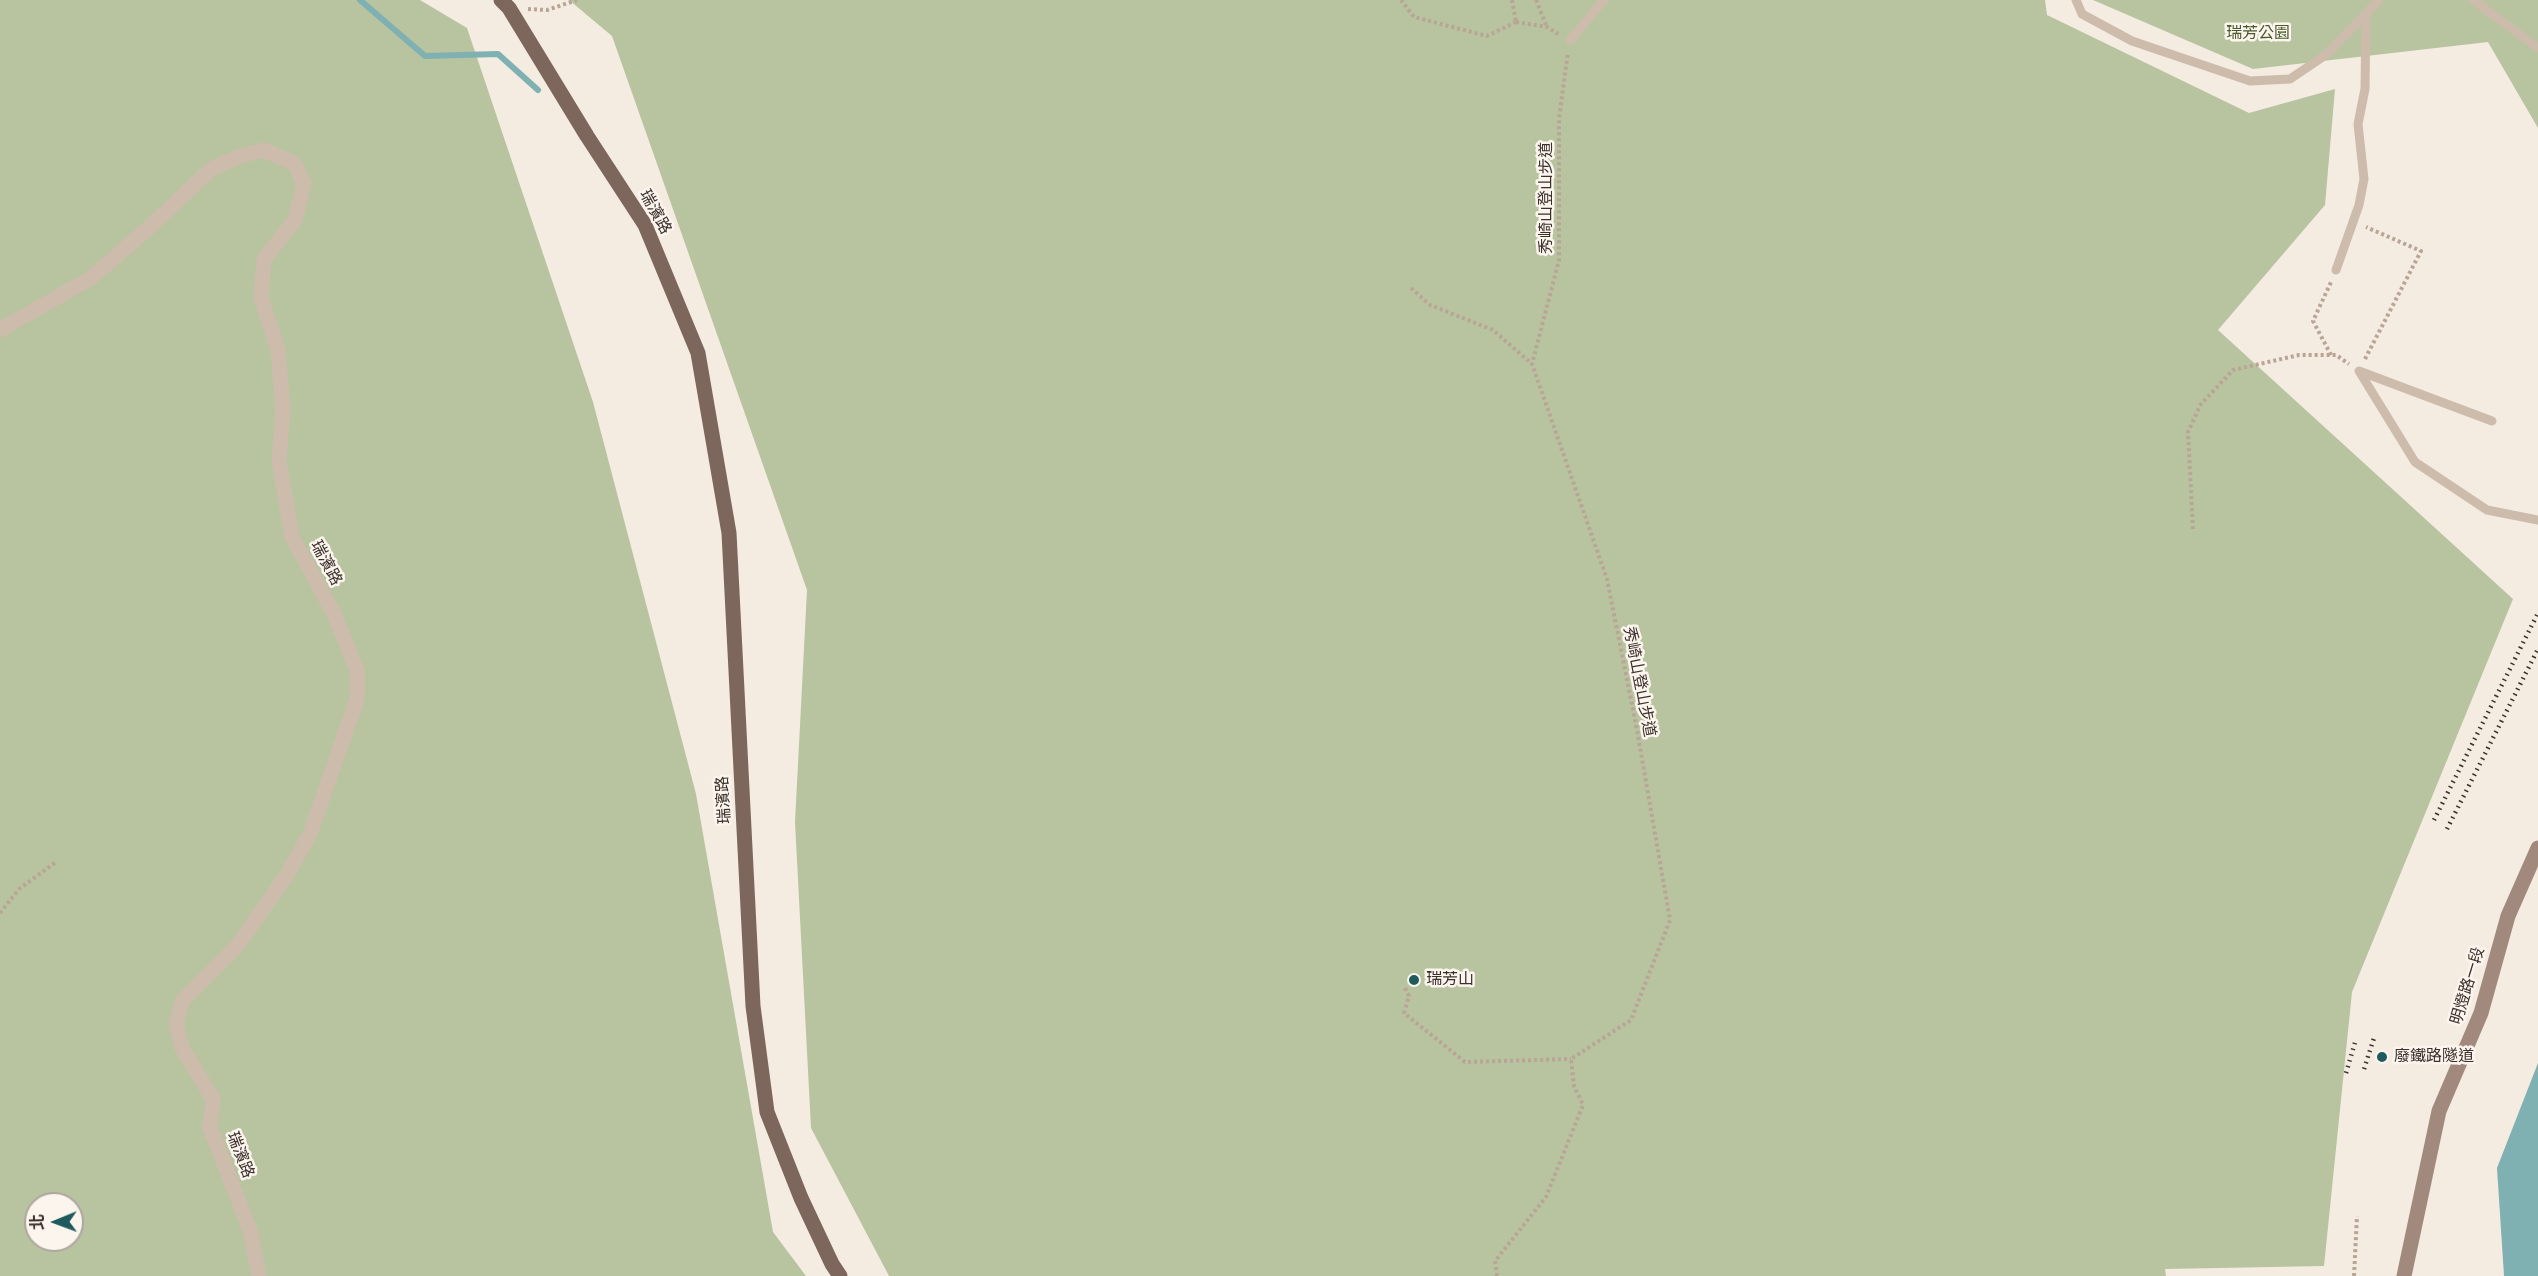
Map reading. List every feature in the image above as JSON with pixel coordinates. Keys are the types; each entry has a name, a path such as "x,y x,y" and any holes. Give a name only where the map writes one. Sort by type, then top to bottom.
{"main road":[{"name":"瑞濱路","path":"505,4 645,225 698,353 729,533 753,1006 767,1112 801,1198 840,1276"},
{"name":"明燈路一段","path":"2404,1276 2439,1111 2481,1013 2508,916 2538,848"}],"street":[{"name":"瑞濱路","path":"0,330 91,278 211,169 240,156 264,150 294,163 304,183 295,220 264,259 261,298 278,350 283,410 279,461 292,537 334,614 357,670 357,699 310,834 286,876 238,945 183,1000 176,1023 182,1048 213,1099 210,1128 250,1230 259,1276"}],"lane":[{"path":"1569,40 1604,0"},
{"path":"2076,0 2082,14 2132,41 2250,81 2290,79 2327,54 2379,0"},
{"path":"2473,0 2538,48"},
{"path":"2336,270 2353,222 2364,180 2358,124 2365,90 2366,12"},
{"path":"2359,371 2492,421"},
{"path":"2359,371 2415,462 2487,510 2538,520"}],"path":[{"path":"505,4 547,10 577,0"},
{"path":"1401,0 1414,17 1487,36 1516,22 1547,27 1569,40"},
{"path":"1512,0 1516,22"},
{"path":"1536,0 1547,27"},
{"name":"秀崎山登山步道","path":"1569,40 1559,119 1559,260 1532,364 1607,579 1637,730 1670,920 1631,1020 1571,1059"},
{"path":"2193,529 2188,432 2201,404 2233,370 2299,355 2336,355 2359,371 2421,251 2353,222"},
{"path":"2331,355 2313,321 2336,270"},
{"path":"1411,288 1430,305 1493,330 1532,364"},
{"path":"0,913 19,889 56,862"},
{"path":"1405,988 1409,996 1404,1013 1465,1062 1571,1059 1574,1086 1583,1105 1546,1197 1495,1261 1497,1276"},
{"path":"2354,1276 2356,1216"}],"green space":[{"path":"0,0 420,0 467,28 593,402 696,794 773,1232 806,1276 0,1276"},
{"path":"569,0 2045,0 2047,15 2249,113 2335,89 2325,205 2218,330 2513,599 2352,992 2324,1266 2165,1269 2166,1276 889,1276 811,1128 795,822 807,590 612,36"},
{"name":"瑞芳公園","path":"2093,0 2538,0 2538,128 2488,42 2253,69"}],"water":[{"path":"2538,1063 2538,1276 2504,1276 2497,1168"}],"waterway":[{"path":"360,0 425,56 498,54 538,90"}],"railway":[{"path":"2434,820 2538,613"},
{"path":"2447,829 2538,649"},
{"path":"2364,1069 2374,1038"},
{"path":"2346,1073 2356,1039"}],"place":[{"name":"瑞芳山","path":"1414,980"},
{"name":"廢鐵路隧道","path":"2382,1057"}]}
